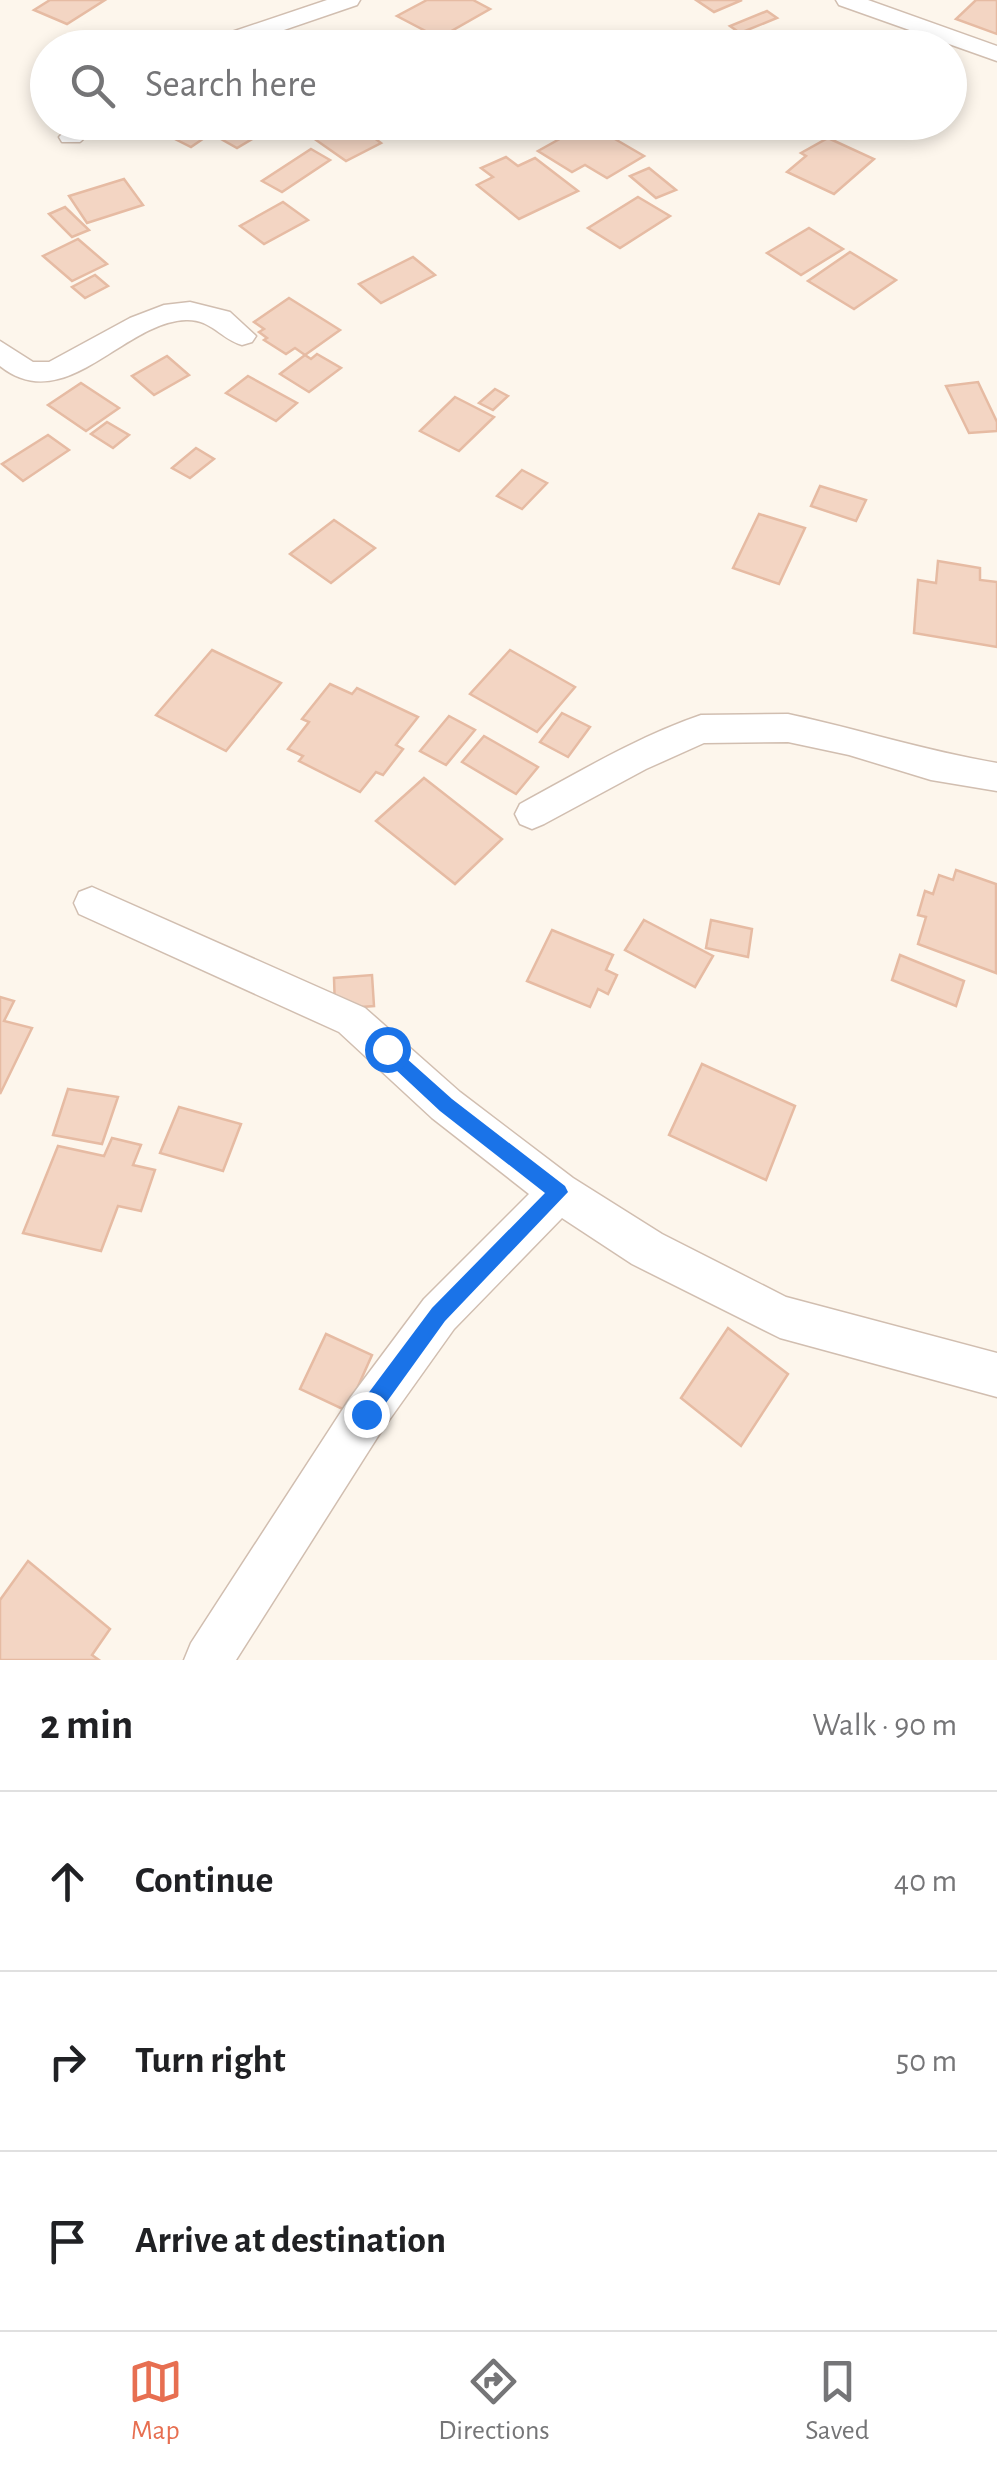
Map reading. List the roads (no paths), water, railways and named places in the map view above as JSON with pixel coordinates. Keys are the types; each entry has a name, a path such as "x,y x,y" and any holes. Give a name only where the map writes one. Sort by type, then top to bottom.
{"street":[{"path":"261,30 349,0"},
{"path":"847,0 930,30"},
{"path":"967,43 997,54"},
{"path":"0,350 19,367 51,372 124,331 154,318 185,311 218,318 242,336"},
{"path":"532,814 634,759 701,729 788,728 849,741 931,766 997,777"},
{"path":"92,903 352,1020 446,1105 559,1192 648,1249 780,1317 997,1375"},
{"path":"208,1660 366,1414 438,1314 559,1192"}]}
